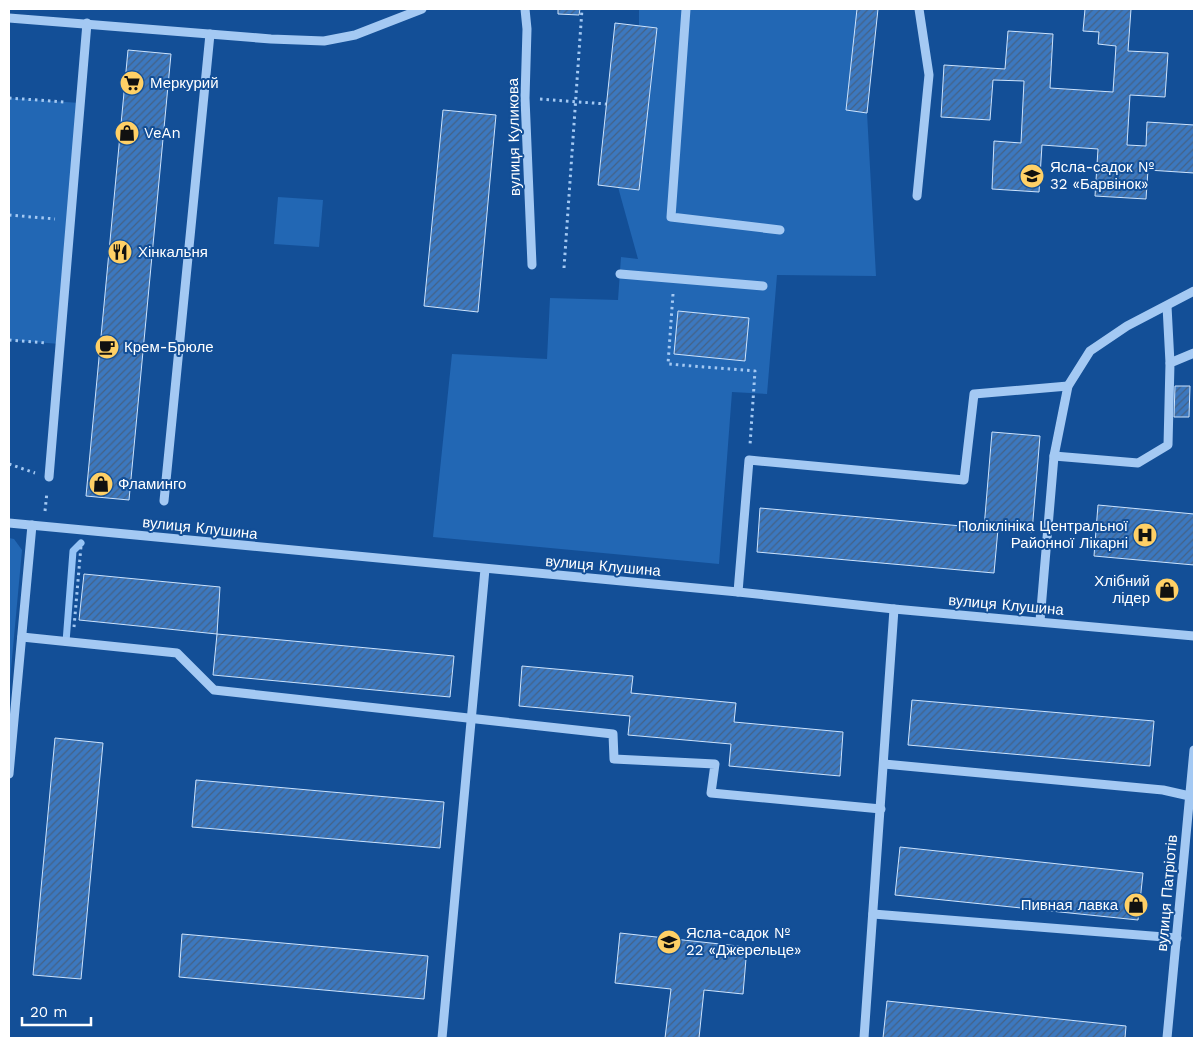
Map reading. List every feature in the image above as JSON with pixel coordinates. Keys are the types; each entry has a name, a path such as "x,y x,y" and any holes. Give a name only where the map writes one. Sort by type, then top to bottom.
{"street":[{"path":"9,18 324,42 355,35 422,9"},
{"name":"вулиця Куликова","path":"525,9 527,29 525,98 532,265"},
{"path":"686,9 671,217 780,230"},
{"path":"917,196 929,75 919,9"},
{"path":"48,478 87,23"},
{"path":"164,501 210,34"},
{"path":"620,274 763,286"},
{"path":"1040,621 1054,456 1068,386 1090,351 1127,326 1194,292"},
{"path":"1054,456 1138,463 1168,444 1170,363 1168,306"},
{"path":"1170,363 1194,353"},
{"path":"738,592 749,460 964,480 974,394 1068,386"},
{"name":"вулиця Клушина","path":"9,523 738,592 894,609 1194,636"},
{"path":"9,774 32,525"},
{"path":"442,1038 485,569"},
{"path":"864,1038 894,609"},
{"path":"22,637 176,653 214,690 613,734 614,759 715,764 711,793 880,809"},
{"name":"вулиця Патріотів","path":"1167,1038 1192,797 1194,750"},
{"path":"884,764 1163,790 1192,797"},
{"path":"873,914 1177,938"}],"path":[{"path":"564,268 582,9"},
{"path":"9,98 80,104"},
{"path":"525,98 606,104"},
{"path":"9,215 70,220"},
{"path":"675,278 668,364 755,371 749,460"},
{"path":"9,340 60,344"},
{"path":"9,464 48,478 43,526"},
{"path":"72,642 82,543"}],"shaded area":[{"path":"639,9 878,9 867,113 876,276 777,275 767,394 732,392 719,564 433,537 452,354 547,359 550,298 618,300 621,257 638,259 618,187 598,185 615,23 639,26"},
{"path":"9,98 80,103 60,344 9,340"},
{"path":"278,197 323,200 319,247 274,244"},
{"path":"9,538 14,539 22,550 9,691"}],"building":[{"path":"558,9 580,9 579,15 558,14"},
{"path":"857,9 878,9 867,113 846,110"},
{"path":"1085,9 1131,9 1128,51 1168,53 1165,97 1130,95 1127,145 1146,146 1147,122 1194,125 1194,173 1148,170 1146,199 1095,196 1098,149 1042,145 1039,192 992,189 994,141 1021,143 1024,81 993,80 990,120 941,117 944,65 1005,69 1008,31 1053,34 1050,88 1113,92 1116,46 1098,44 1099,32 1083,31"},
{"path":"615,23 657,28 639,190 598,185"},
{"path":"128,50 171,54 129,500 86,496"},
{"path":"443,110 496,115 478,312 424,306"},
{"path":"678,311 749,318 745,361 674,354"},
{"path":"1175,386 1190,386 1189,417 1174,417"},
{"path":"992,432 1040,436 1032,532 998,529 994,573 757,552 760,508 984,528"},
{"name":"Поліклініка Центральної Районної Лікарні","path":"1098,505 1194,514 1194,565 1094,556"},
{"path":"84,574 220,587 217,634 79,620"},
{"path":"217,634 454,656 450,697 213,675"},
{"path":"522,666 633,676 631,693 736,703 734,722 843,732 840,776 729,766 731,744 628,735 630,716 519,706"},
{"path":"912,700 1154,721 1150,766 908,745"},
{"path":"55,738 103,743 81,979 33,975"},
{"path":"196,780 444,802 440,848 192,827"},
{"path":"900,847 1143,873 1138,920 895,895"},
{"path":"620,933 747,947 743,994 704,990 699,1038 665,1038 671,989 615,983"},
{"path":"182,934 428,956 424,999 179,977"},
{"path":"887,1001 1126,1026 1125,1038 883,1038"}],"waterway":[{"path":"66,642 73,551 81,543"}],"place":[{"name":"Меркурий","path":"132,83"},
{"name":"VeAn","path":"127,133"},
{"name":"Ясла-садок № 32 «Барвінок»","path":"1032,176"},
{"name":"Хінкальня","path":"120,252"},
{"name":"Крем-Брюле","path":"107,347"},
{"name":"Фламинго","path":"101,484"},
{"name":"Поліклініка Центральної Районної Лікарні","path":"1145,535"},
{"name":"Хлібний лідер","path":"1167,590"},
{"name":"Пивная лавка","path":"1136,905"},
{"name":"Ясла-садок № 22 «Джерельце»","path":"669,942"}]}
